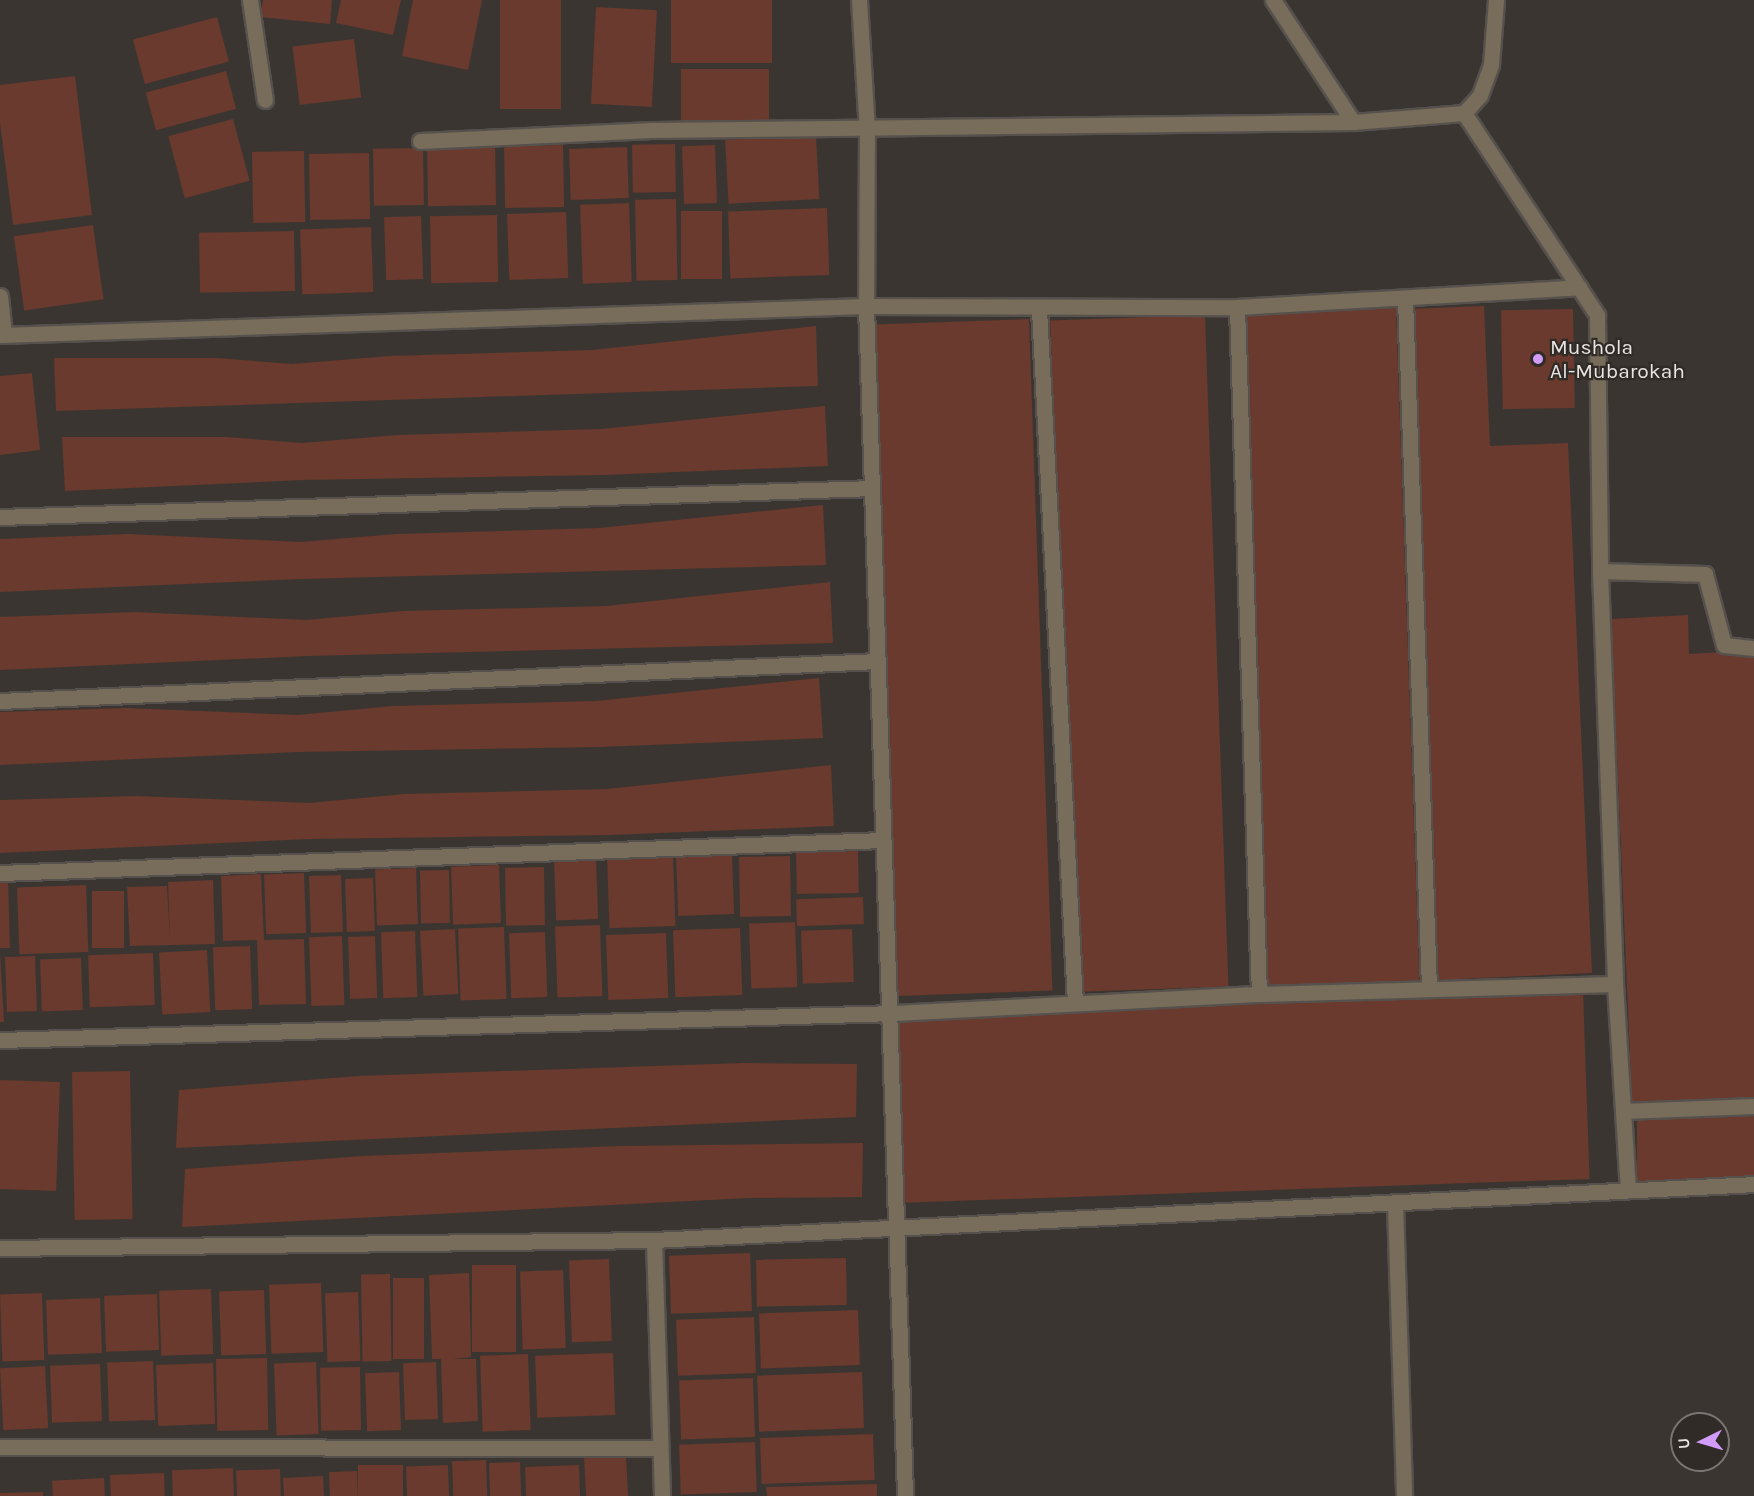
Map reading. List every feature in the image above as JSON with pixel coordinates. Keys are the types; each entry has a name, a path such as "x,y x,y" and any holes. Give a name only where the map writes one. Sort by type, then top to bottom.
{"street":[{"path":"250,0 265,100"},
{"path":"859,0 867,130 866,306 883,840 892,1013 895,1228 905,1496"},
{"path":"1273,0 1353,123"},
{"path":"420,141 663,130 867,130 1353,123 1464,113 1480,94 1491,65 1496,0"},
{"path":"1464,113 1597,315 1600,571 1615,984 1628,1189"},
{"path":"0,296 2,335 866,306 1039,309 1237,307 1579,287"},
{"path":"1405,298 1429,988"},
{"path":"1237,307 1259,994"},
{"path":"1039,309 1075,1003"},
{"path":"0,517 872,488"},
{"path":"1600,571 1705,574 1724,645 1754,648"},
{"path":"0,701 877,661"},
{"path":"0,873 883,840"},
{"path":"0,1040 892,1013 1259,994 1615,984"},
{"path":"1624,1111 1754,1106"},
{"path":"0,1248 654,1240 1754,1184"},
{"path":"1395,1204 1404,1496"},
{"path":"654,1240 662,1496"},
{"path":"0,1447 660,1448"}],"building":[{"path":"263,0 332,0 330,24 260,17"},
{"path":"341,0 401,0 393,35 336,23"},
{"path":"413,0 482,0 468,70 402,56"},
{"path":"500,0 561,0 561,109 500,109"},
{"path":"671,0 772,0 772,63 671,63"},
{"path":"596,7 657,10 652,107 591,104"},
{"path":"217,17 229,61 145,84 133,40"},
{"path":"354,39 361,98 300,105 292,47"},
{"path":"681,69 769,69 769,121 681,121"},
{"path":"226,71 236,109 156,130 146,92"},
{"path":"75,76 92,215 13,225 0,123 0,85"},
{"path":"233,119 250,181 185,198 168,136"},
{"path":"816,135 819,199 728,204 725,140"},
{"path":"675,144 676,192 633,193 632,145"},
{"path":"495,145 496,205 428,206 427,146"},
{"path":"563,145 564,207 505,208 504,146"},
{"path":"715,145 717,203 684,204 682,146"},
{"path":"627,147 629,198 571,200 569,149"},
{"path":"423,148 424,205 374,206 373,149"},
{"path":"304,151 305,222 253,223 252,152"},
{"path":"369,153 370,219 310,220 309,154"},
{"path":"676,199 677,280 636,281 635,200"},
{"path":"629,203 632,282 583,284 580,205"},
{"path":"827,208 829,275 730,278 728,211"},
{"path":"681,211 722,211 722,279 681,279"},
{"path":"566,212 568,278 509,280 507,214"},
{"path":"497,215 498,282 431,283 430,216"},
{"path":"421,216 423,279 386,280 384,217"},
{"path":"93,225 103,299 24,310 14,236"},
{"path":"371,227 373,292 302,294 300,229"},
{"path":"294,231 295,291 200,293 199,233"},
{"path":"1484,306 1490,446 1568,443 1592,973 1437,980 1407,309"},
{"path":"1396,308 1419,981 1264,986 1240,313"},
{"name":"Mushola Al-Mubarokah","path":"1573,309 1575,408 1503,409 1501,310"},
{"path":"1205,315 1228,987 1074,992 1050,320"},
{"path":"1029,319 1052,991 898,996 874,324"},
{"path":"816,326 818,386 56,411 54,358 217,358 292,364 389,356 592,350"},
{"path":"32,373 40,450 0,455 0,376"},
{"path":"825,406 828,466 605,475 303,480 65,491 62,437 226,437 302,443 398,435 601,429"},
{"path":"823,505 826,565 301,579 0,592 0,539 128,534 300,542 396,534 599,528"},
{"path":"830,582 833,643 308,656 0,670 0,617 135,612 307,620 403,611 606,606"},
{"path":"1688,615 1689,654 1754,650 1754,1098 1632,1103 1611,619"},
{"path":"819,678 823,738 600,747 298,752 0,765 0,712 125,708 297,715 393,706 596,701"},
{"path":"831,765 834,826 611,835 310,839 0,853 0,800 136,796 309,803 404,794 607,789"},
{"path":"858,851 859,893 797,894 796,852"},
{"path":"732,854 734,914 678,916 676,856"},
{"path":"673,855 675,926 610,928 607,857"},
{"path":"790,856 791,916 740,917 739,857"},
{"path":"596,858 598,919 556,920 554,859"},
{"path":"499,865 501,923 453,925 451,867"},
{"path":"544,867 545,925 506,926 505,868"},
{"path":"416,868 418,924 377,925 375,869"},
{"path":"449,870 450,923 421,923 420,871"},
{"path":"304,873 306,933 266,934 264,874"},
{"path":"261,874 264,940 304,939 306,1004 259,1005 257,940 223,941 221,876"},
{"path":"341,875 343,932 311,933 309,876"},
{"path":"8,877 10,948 0,948 0,878"},
{"path":"373,878 375,931 347,932 345,879"},
{"path":"213,880 215,944 130,946 127,887 167,886 170,940 168,882"},
{"path":"86,885 88,952 19,954 17,887"},
{"path":"92,891 124,891 124,948 92,948"},
{"path":"863,897 864,924 797,926 796,899"},
{"path":"795,922 797,987 751,989 749,924"},
{"path":"600,925 602,996 558,998 555,927"},
{"path":"504,927 507,999 461,1001 458,929"},
{"path":"740,928 742,995 675,997 673,930"},
{"path":"455,929 458,994 423,996 420,931"},
{"path":"852,929 854,982 803,984 801,931"},
{"path":"415,931 417,997 383,998 381,932"},
{"path":"545,932 547,997 511,998 509,933"},
{"path":"666,933 668,998 608,1000 606,935"},
{"path":"342,936 344,1005 311,1006 309,937"},
{"path":"375,936 377,998 350,999 348,937"},
{"path":"250,946 252,1009 215,1010 213,947"},
{"path":"207,950 210,1012 162,1014 159,953"},
{"path":"0,952 4,1022 0,1022"},
{"path":"153,953 155,1005 90,1007 88,955"},
{"path":"35,956 37,1011 7,1012 5,957"},
{"path":"81,958 83,1010 42,1011 40,959"},
{"path":"1583,991 1590,1179 904,1203 897,1015"},
{"path":"743,1063 857,1064 856,1117 176,1148 179,1090 358,1076"},
{"path":"130,1071 133,1219 75,1220 72,1072"},
{"path":"0,1080 60,1082 56,1191 0,1189"},
{"path":"1637,1110 1754,1110 1754,1181 1637,1181"},
{"path":"863,1143 862,1197 749,1198 182,1227 185,1169 363,1156 620,1146"},
{"path":"750,1253 752,1311 671,1314 669,1256"},
{"path":"846,1258 847,1305 757,1307 756,1260"},
{"path":"609,1259 612,1341 572,1342 569,1260"},
{"path":"472,1265 516,1265 516,1352 472,1352"},
{"path":"563,1270 566,1348 523,1349 520,1272"},
{"path":"469,1273 471,1357 453,1359 476,1359 478,1421 443,1423 441,1359 432,1359 429,1275"},
{"path":"390,1274 392,1361 363,1361 361,1275"},
{"path":"393,1278 424,1278 424,1359 393,1359"},
{"path":"321,1283 323,1352 271,1354 269,1285"},
{"path":"211,1289 213,1354 161,1356 159,1291"},
{"path":"264,1290 266,1354 221,1356 219,1292"},
{"path":"358,1292 360,1361 327,1362 325,1293"},
{"path":"42,1293 44,1360 2,1361 0,1294"},
{"path":"157,1294 159,1350 106,1352 104,1296"},
{"path":"100,1298 102,1353 48,1355 46,1300"},
{"path":"858,1310 860,1365 761,1368 759,1313"},
{"path":"754,1317 756,1373 678,1376 676,1320"},
{"path":"613,1353 615,1415 537,1418 535,1356"},
{"path":"528,1354 531,1430 483,1432 480,1356"},
{"path":"267,1358 268,1430 217,1431 216,1359"},
{"path":"153,1361 155,1420 109,1422 107,1363"},
{"path":"316,1362 319,1434 277,1435 274,1363"},
{"path":"436,1362 438,1419 405,1420 403,1363"},
{"path":"213,1363 215,1424 158,1426 156,1365"},
{"path":"100,1364 102,1421 52,1423 50,1366"},
{"path":"45,1366 48,1428 3,1430 0,1368"},
{"path":"360,1367 361,1430 321,1431 320,1368"},
{"path":"399,1372 401,1430 367,1431 365,1373"},
{"path":"862,1372 864,1428 759,1432 757,1376"},
{"path":"753,1378 755,1437 681,1440 679,1381"},
{"path":"873,1434 875,1480 762,1484 760,1438"},
{"path":"755,1442 757,1492 681,1495 679,1445"},
{"path":"626,1456 628,1496 586,1496 584,1458"},
{"path":"486,1460 487,1496 453,1496 452,1461"},
{"path":"520,1462 521,1496 490,1496 489,1463"},
{"path":"358,1465 403,1465 403,1496 358,1496"},
{"path":"448,1465 449,1496 407,1496 406,1466"},
{"path":"579,1465 580,1496 526,1496 525,1467"},
{"path":"233,1468 234,1496 173,1496 172,1470"},
{"path":"280,1469 281,1496 237,1496 236,1471"},
{"path":"357,1471 358,1496 330,1496 329,1472"},
{"path":"164,1473 165,1496 111,1496 110,1475"},
{"path":"323,1476 324,1496 284,1496 283,1478"},
{"path":"104,1478 105,1496 53,1496 52,1481"},
{"path":"877,1484 877,1496 767,1496 766,1487"},
{"path":"43,1492 43,1496 0,1496 0,1493"}],"place":[{"name":"Mushola Al-Mubarokah","path":"1538,359"}]}
